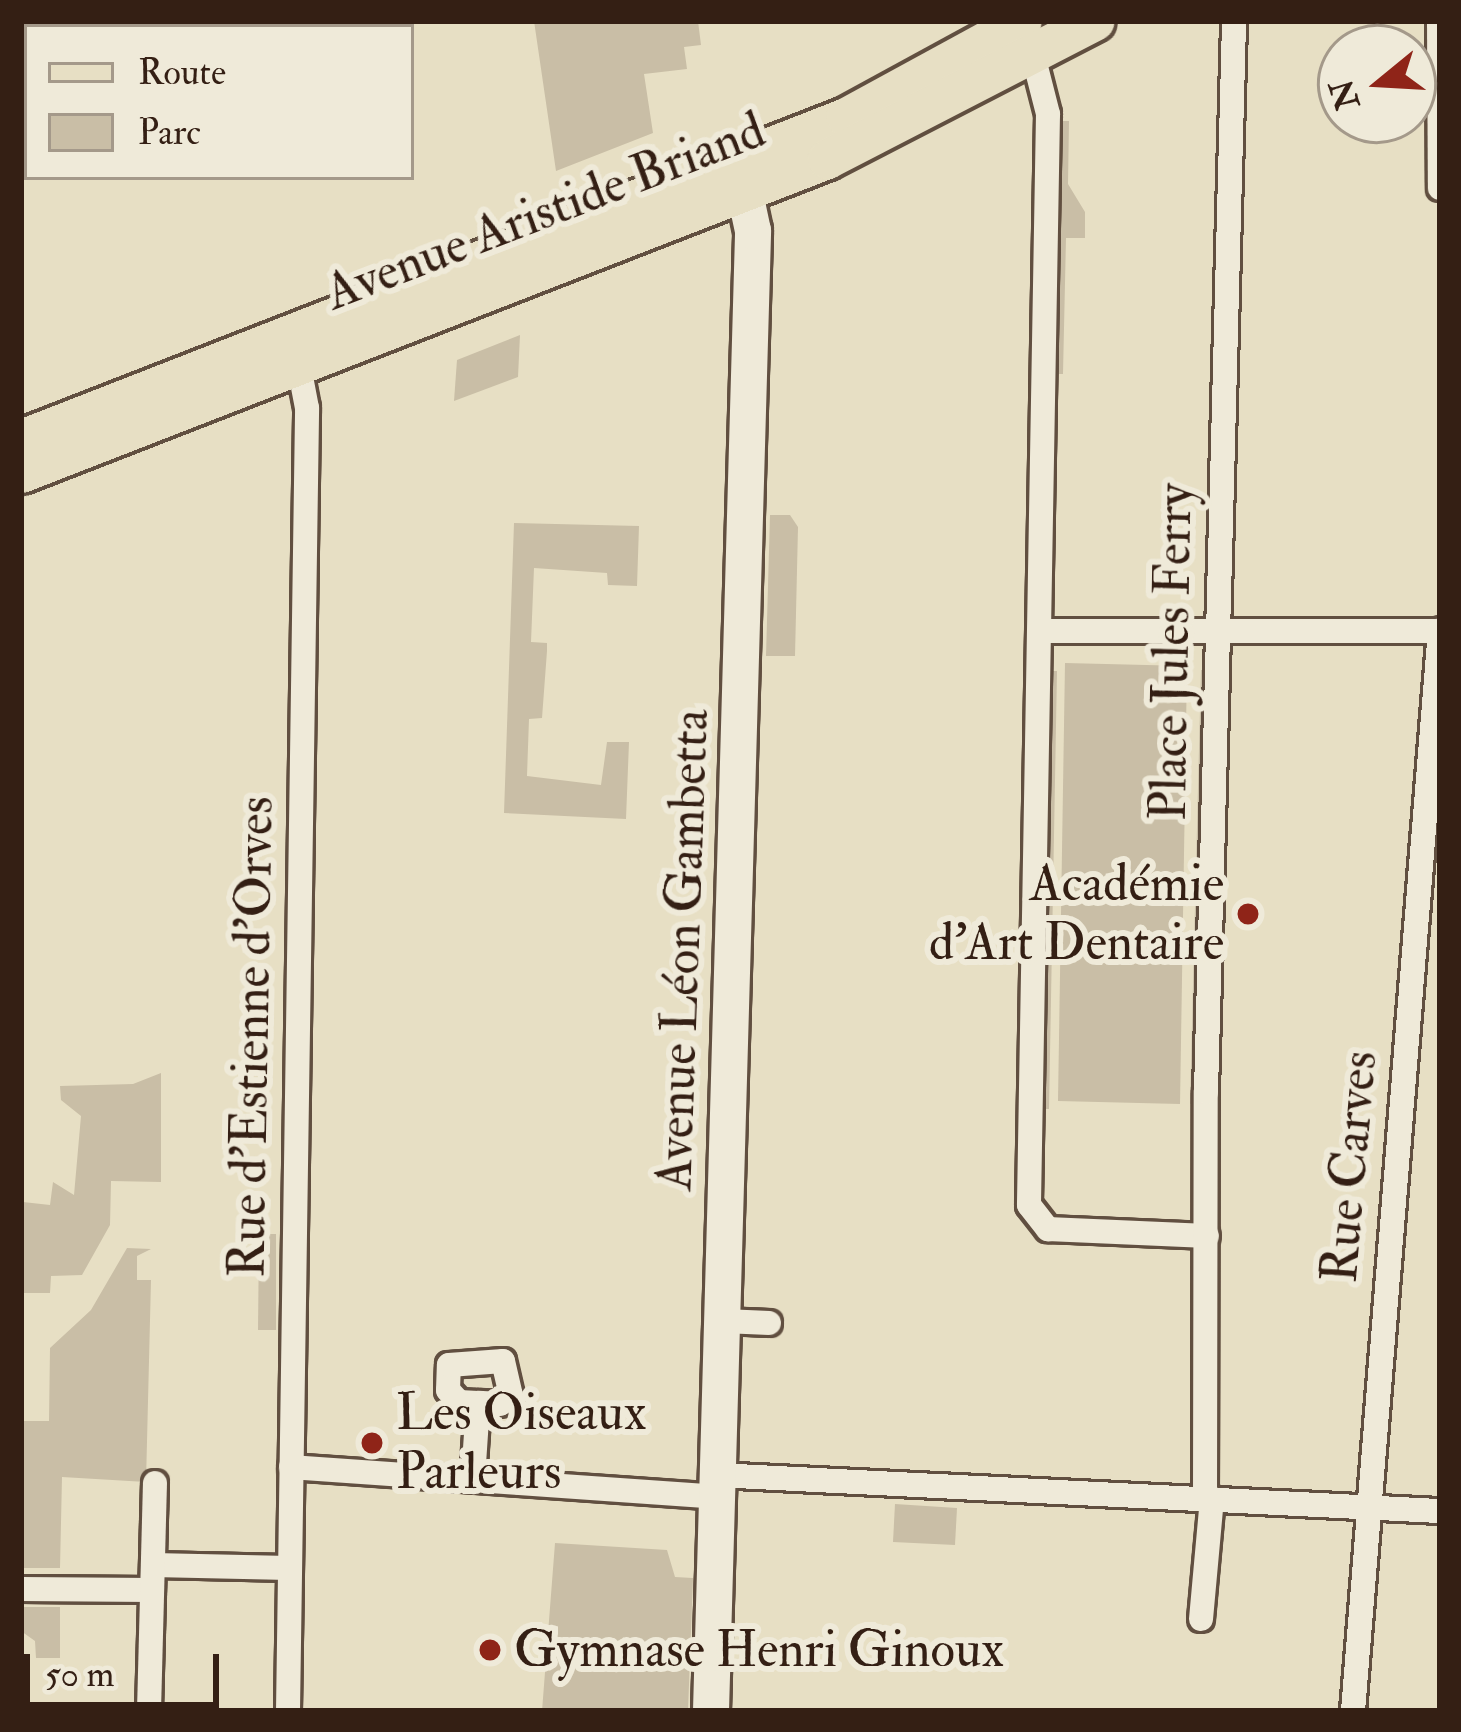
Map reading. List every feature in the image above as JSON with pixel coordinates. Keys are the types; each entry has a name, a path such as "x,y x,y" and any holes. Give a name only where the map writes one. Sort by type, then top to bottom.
{"main road":[{"name":"Avenue Aristide Briand","path":"21,440 846,117 1028,38 1094,21"},
{"name":"Avenue Aristide Briand","path":"21,473 745,193 892,130 1028,38"},
{"name":"Avenue Léon Gambetta","path":"711,1711 753,231 745,193"}],"street":[{"name":"Place Jules Ferry","path":"1202,1619 1208,1499 1207,1236 1218,629 1234,21"},
{"path":"1438,21 1440,188"},
{"path":"1028,38 1048,114 1031,1214 1048,1229 1207,1236"},
{"name":"Rue d'Estienne d'Orves","path":"288,1711 307,408 299,366"},
{"path":"1041,631 1440,630"},
{"name":"Rue Carves","path":"1353,1711 1440,630"},
{"path":"724,1321 769,1322"},
{"path":"473,1479 478,1403"},
{"path":"291,1466 473,1479 1208,1499 1440,1511"},
{"path":"149,1711 155,1483"},
{"path":"21,1588 290,1568"}],"green space":[{"path":"534,21 698,21 701,45 684,47 687,69 644,74 653,133 556,171"},
{"path":"1062,121 1069,121 1068,184 1085,212 1085,238 1066,238 1063,374 1056,374"},
{"path":"520,335 518,377 454,401 457,360"},
{"path":"770,515 790,515 798,527 795,656 766,656"},
{"path":"514,523 639,526 637,586 608,585 607,573 534,568 531,642 547,643 547,651 542,718 529,719 527,776 601,785 607,742 629,742 626,819 504,813"},
{"path":"1065,663 1187,666 1180,1104 1058,1101"},
{"path":"1201,670 1209,670 1198,1104 1190,1104"},
{"path":"1050,671 1057,671 1049,1109 1042,1109"},
{"path":"161,1073 161,1182 111,1181 110,1225 82,1275 51,1276 50,1293 23,1293 23,1202 50,1205 53,1182 74,1195 81,1116 61,1100 60,1086 133,1084"},
{"path":"259,1234 276,1234 276,1330 258,1330"},
{"path":"127,1248 151,1249 137,1256 137,1280 151,1280 146,1482 62,1477 60,1568 21,1568 21,1421 49,1421 50,1348 91,1310"},
{"path":"895,1504 957,1508 955,1545 893,1542"},
{"path":"555,1543 667,1550 675,1577 693,1578 688,1711 542,1711"},
{"path":"21,1607 60,1607 60,1658 36,1658 35,1641 21,1631"}],"place":[{"name":"Académie d'Art Dentaire","path":"1248,914"},
{"name":"Les Oiseaux Parleurs","path":"372,1443"},
{"name":"Gymnase Henri Ginoux","path":"490,1650"}]}
